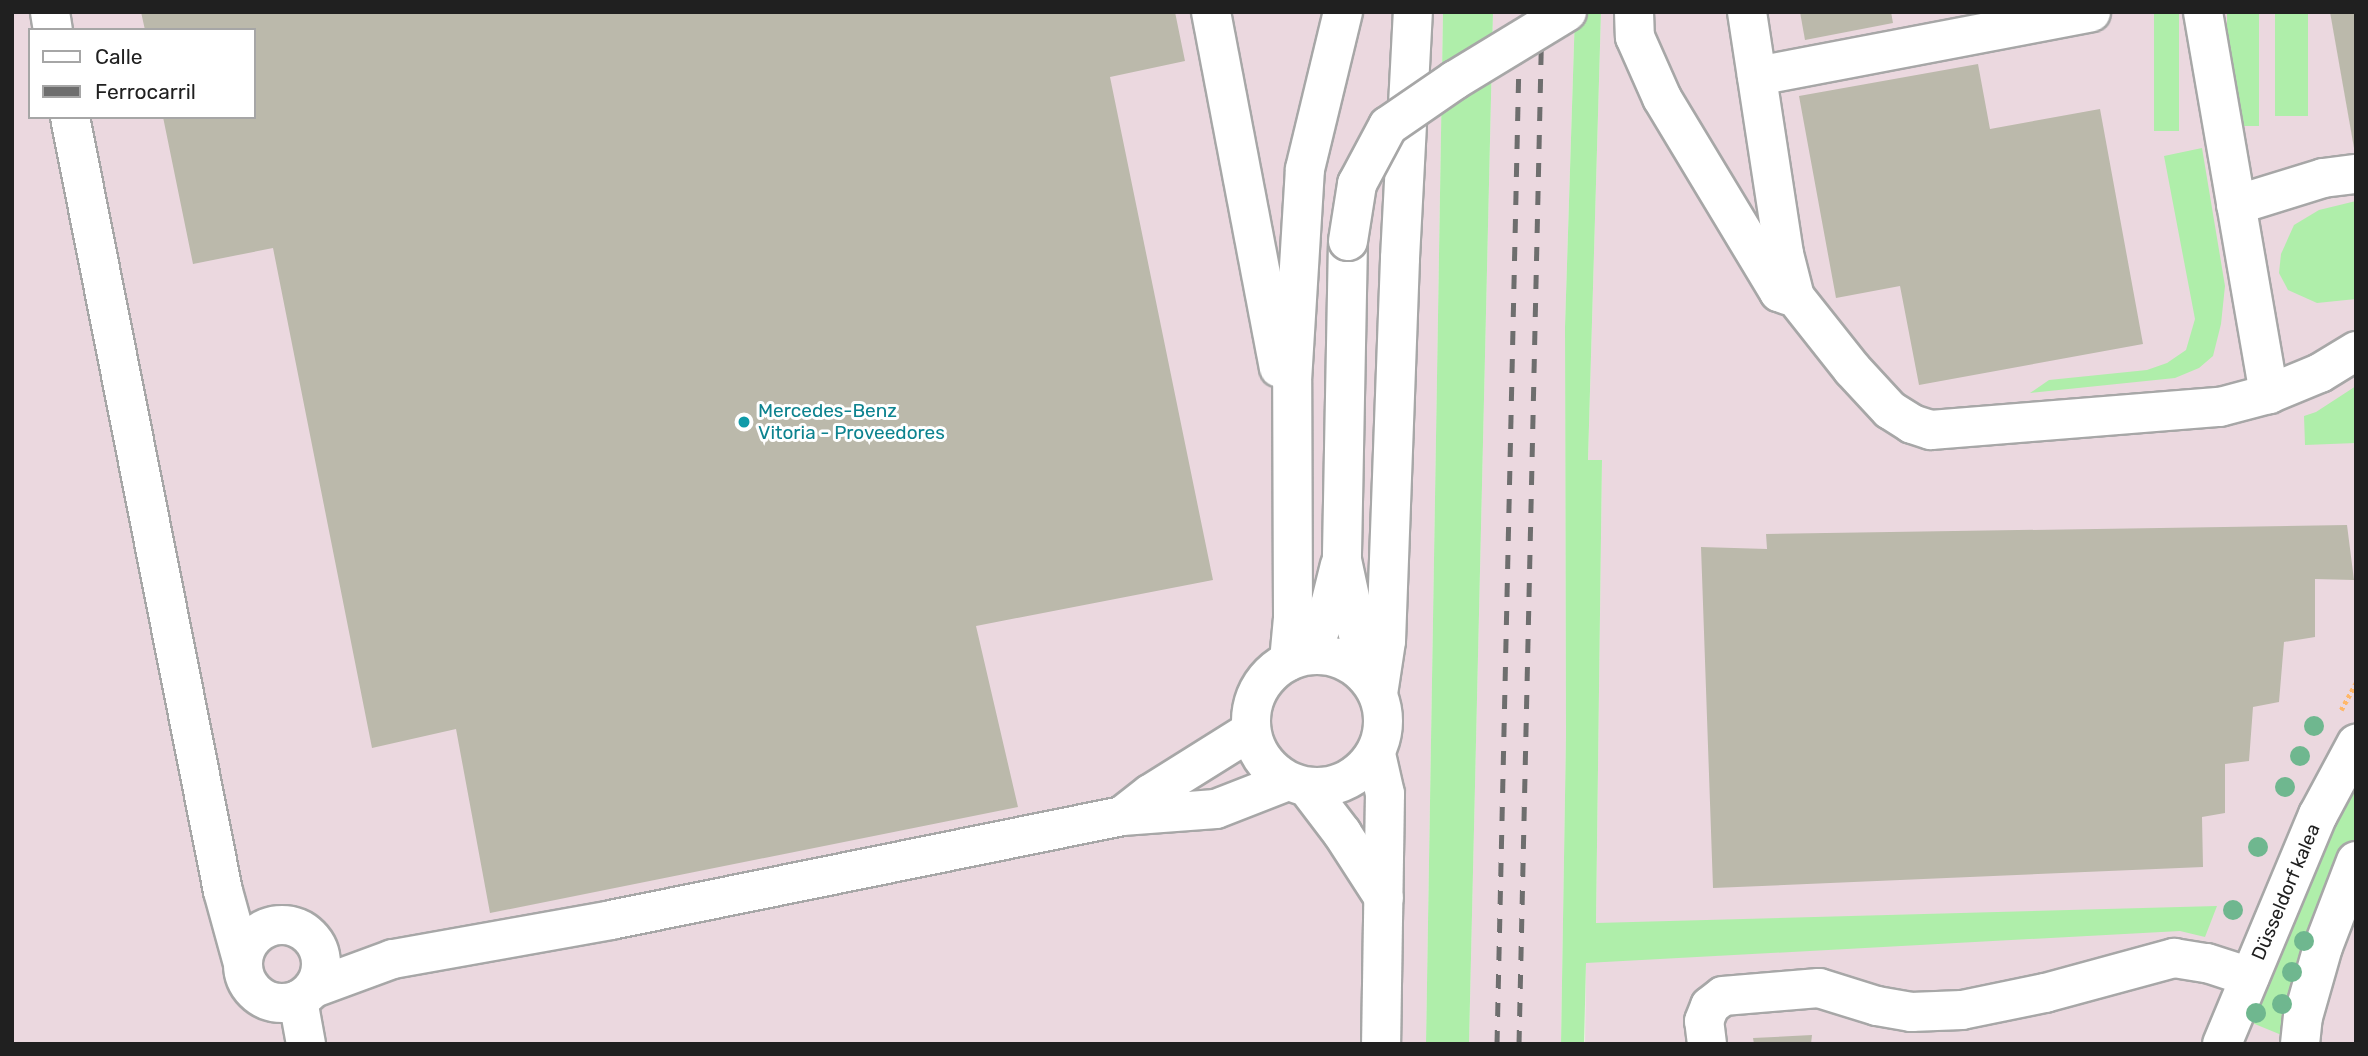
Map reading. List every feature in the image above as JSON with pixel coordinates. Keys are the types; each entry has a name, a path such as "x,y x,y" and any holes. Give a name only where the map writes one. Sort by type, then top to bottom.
{"street":[{"path":"1210,12 1279,369 1293,414"},
{"path":"1300,658 1293,618 1293,414 1305,169 1343,12"},
{"path":"1373,686 1386,641 1400,258 1413,12"},
{"path":"1300,658 1330,605 1342,560 1348,241 1357,184 1388,126 1455,80 1567,12"},
{"path":"1634,12 1635,37 1662,98 1779,292 1796,298"},
{"path":"1747,12 1784,254 1796,298 1852,369 1890,410 1912,424 1931,430 2220,407 2269,394 2320,373 2356,351"},
{"path":"1757,76 2091,12"},
{"path":"2203,12 2269,394"},
{"path":"71,119 223,891 246,981 259,996 278,1003 393,959 611,920 1122,816 1216,809 1297,784 1327,788 1347,781 1363,770 1376,754 1382,734 1383,714 1373,686 1342,560"},
{"path":"2236,205 2323,178 2356,174"},
{"path":"1373,686 1352,664 1332,656 1300,658 1272,672 1259,689 1251,709 1251,731 1264,760 1297,784 1342,833 1384,898"},
{"path":"1122,816 1150,794 1251,731"},
{"name":"Düsseldorf kalea","path":"2222,1044 2318,815 2356,744"},
{"path":"1376,754 1385,794 1381,1044"},
{"path":"2300,1044 2303,1017 2323,947 2356,861"},
{"path":"223,891 267,927"},
{"path":"242,960 250,940 267,927 287,925 393,959"},
{"path":"306,932 319,949 321,970 306,994 306,1044"},
{"path":"1707,1044 1704,1021 1710,1006 1723,996 1819,988 1877,1006 1911,1012 1962,1010 2045,993 2174,958 2207,963 2250,977"}],"shaded area":[{"path":"12,12 1443,12 1426,1044 12,1044"},
{"path":"1493,12 1575,12 1565,327 1566,734 1561,1044 1469,1044"},
{"path":"1601,12 2356,12 2356,1044 1585,1044 1586,963 1596,923 1602,461 1588,461"}],"green space":[{"path":"1443,12 1493,12 1469,1044 1426,1044"},
{"path":"1575,12 1601,12 1588,460 1602,460 1596,923 2217,906 2205,937 2180,931 1586,963 1584,1044 1561,1044 1566,734 1565,327"},
{"path":"2154,12 2179,12 2179,131 2154,131"},
{"path":"2227,12 2259,12 2259,126 2227,126"},
{"path":"2275,12 2308,12 2308,116 2275,116"},
{"path":"2202,148 2225,286 2221,324 2213,356 2199,368 2175,378 2030,393 2049,380 2147,370 2167,363 2186,350 2195,319 2164,156"},
{"path":"2356,201 2356,299 2317,303 2288,290 2279,273 2281,254 2294,225 2319,210"},
{"path":"2356,386 2356,443 2305,445 2304,416 2316,412"},
{"path":"2356,762 2356,835 2284,1036 2245,1020"}],"building":[{"name":"Mercedes-Benz Vitoria - Proveedores","path":"141,12 1175,12 1185,61 1110,77 1213,580 976,626 1018,807 490,913 456,729 372,748 273,248 193,264 163,119 256,119 256,28 145,28"},
{"path":"1800,12 1891,12 1893,23 1805,40"},
{"path":"2330,12 2356,12 2356,148 2354,148"},
{"path":"1978,64 1990,129 2100,109 2143,344 1919,385 1900,286 1836,298 1799,96"},
{"path":"2347,525 2354,580 2315,579 2315,637 2284,642 2279,702 2253,707 2249,761 2225,764 2225,813 2202,817 2203,867 1713,888 1701,547 1767,549 1766,534"},
{"path":"1812,1035 1811,1044 1754,1044 1753,1038"}],"railway":[{"path":"1497,1044 1520,12"},
{"path":"1519,1044 1542,12"}],"place":[{"name":"Mercedes-Benz Vitoria - Proveedores","path":"744,422"}]}
